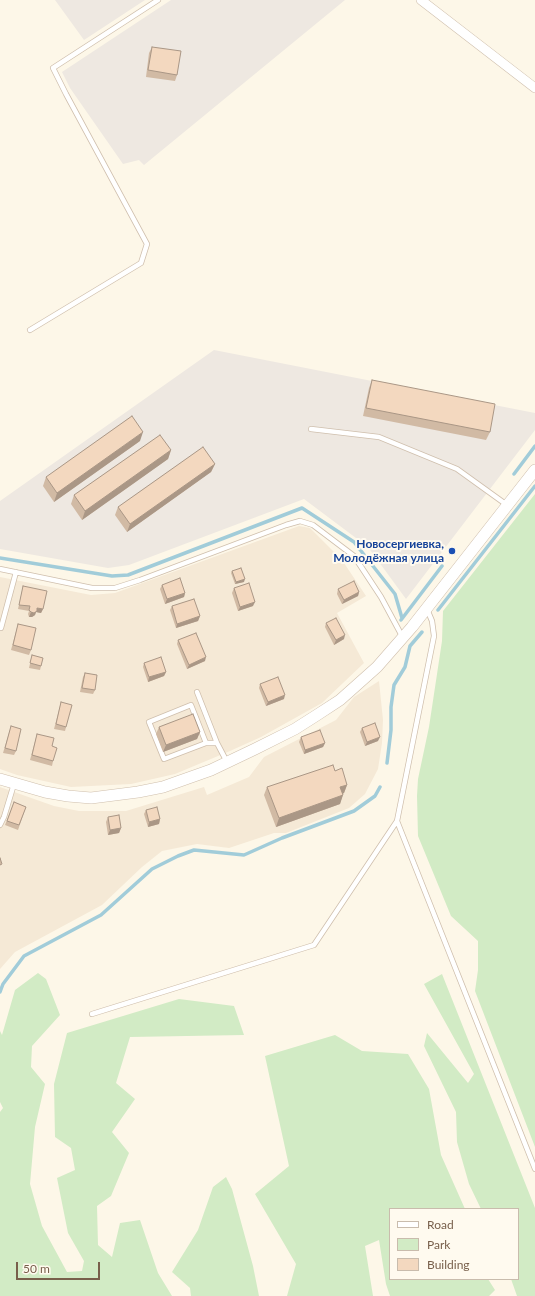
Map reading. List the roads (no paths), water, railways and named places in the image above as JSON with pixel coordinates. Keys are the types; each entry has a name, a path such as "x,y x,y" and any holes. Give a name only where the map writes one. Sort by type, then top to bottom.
{"street":[{"path":"421,0 535,88"},
{"path":"0,779 45,792 68,796 92,798 116,796 170,785 194,777 295,729 340,700 377,668 535,470"}],"lane":[{"path":"30,330 141,262 147,244 53,68 155,1"},
{"path":"311,430 379,437 457,470 507,505"},
{"path":"0,569 92,588 115,588 300,521 313,525 354,556 381,597 402,638"},
{"path":"1,628 16,572"},
{"path":"92,1014 314,945 397,821 434,636 432,621 426,608"},
{"path":"197,692 217,743 228,762"},
{"path":"206,743 191,705 149,722 164,759 206,743 217,743"},
{"path":"0,825 4,817 14,784"},
{"path":"397,821 535,1169"}],"waterway":[{"path":"514,474 535,446"},
{"path":"438,610 535,486"},
{"path":"0,558 112,576 128,575 302,508 354,542 395,594 402,618"},
{"path":"401,620 442,566"},
{"path":"387,763 394,685 405,667 410,646 422,632"},
{"path":"0,992 3,984 24,956 101,915 152,869 194,850 244,855 282,838 354,811 375,796 380,787"}],"place":[{"name":"Новосергиевка, Молодёжная улица","path":"452,551"}]}
